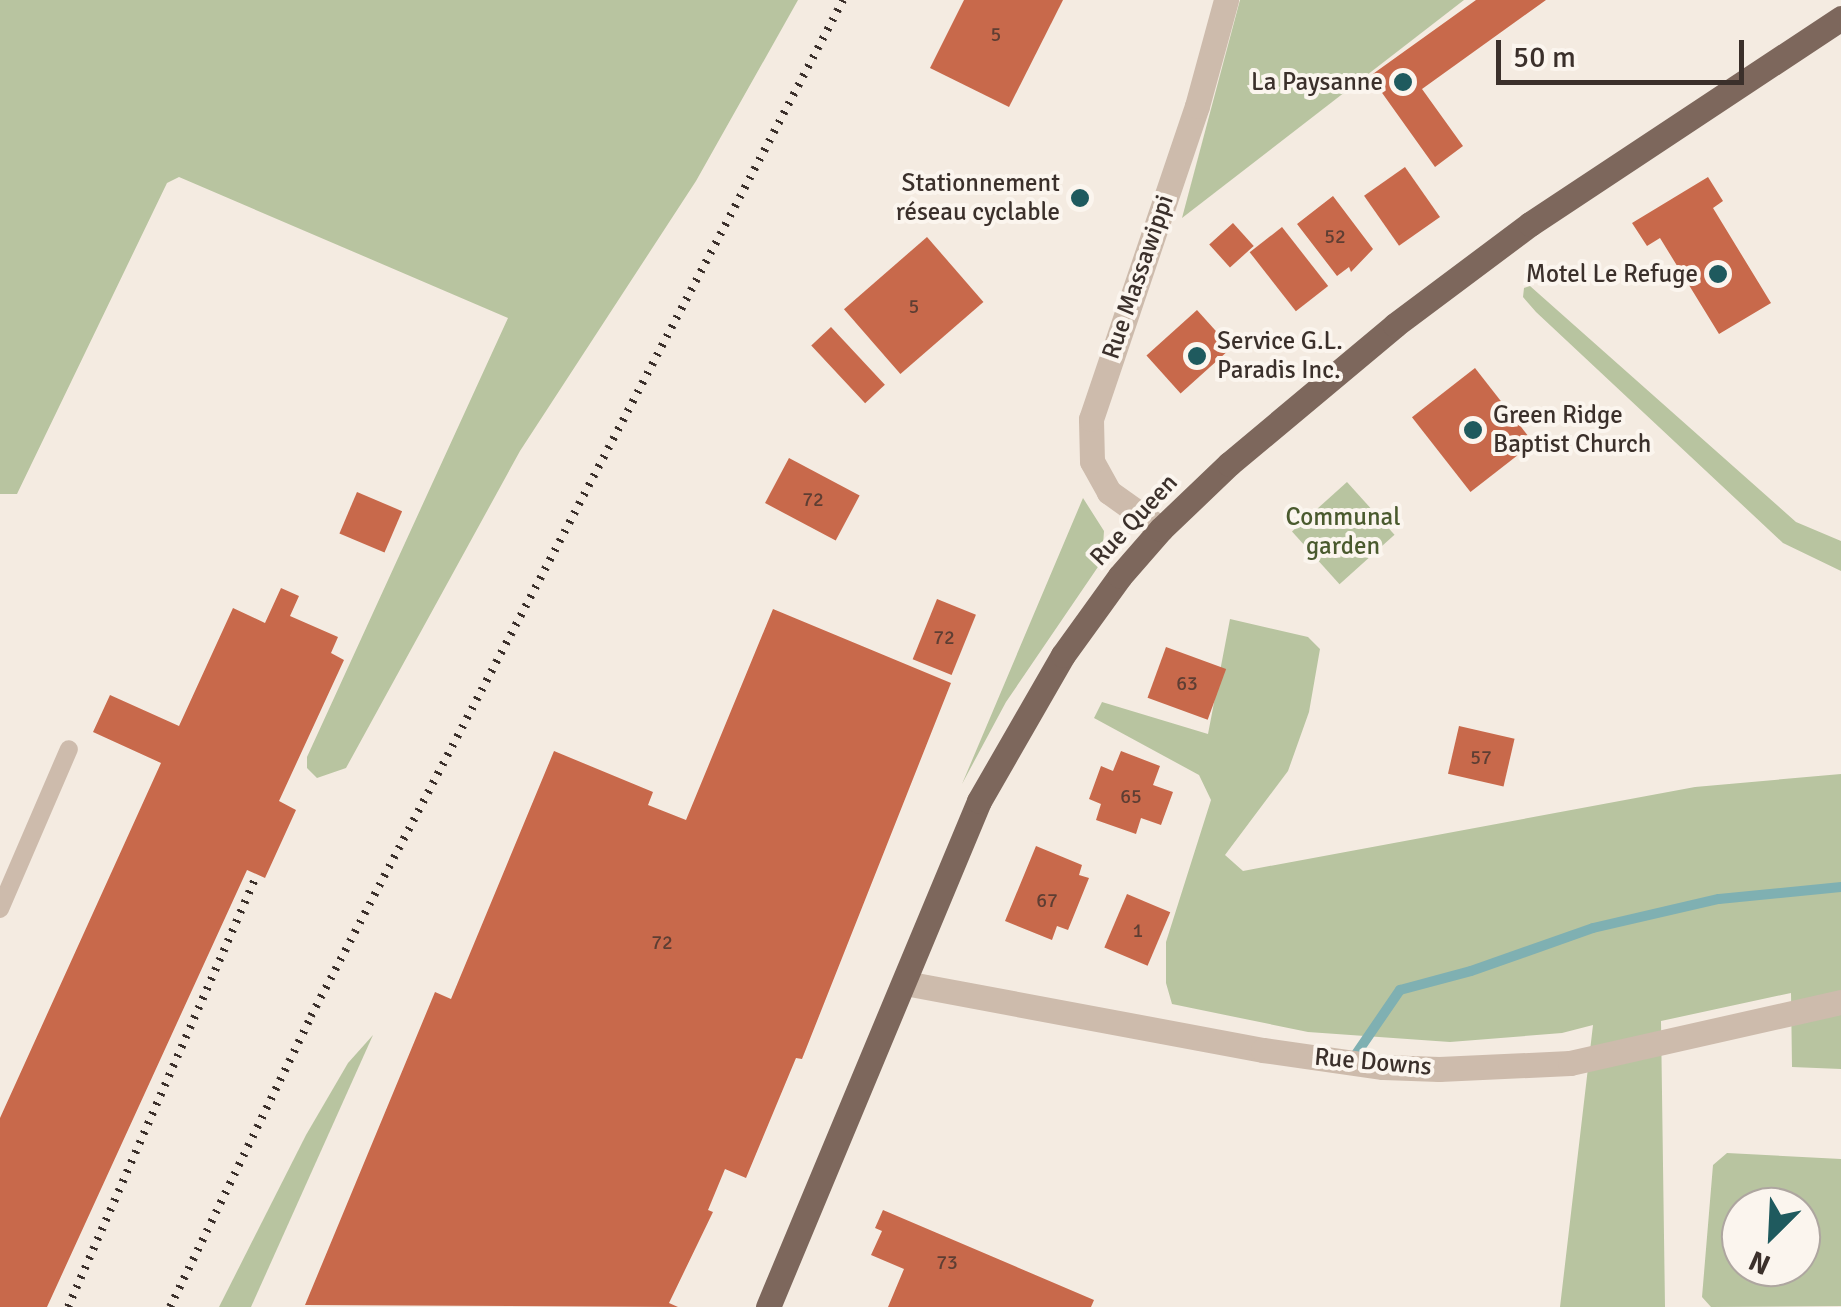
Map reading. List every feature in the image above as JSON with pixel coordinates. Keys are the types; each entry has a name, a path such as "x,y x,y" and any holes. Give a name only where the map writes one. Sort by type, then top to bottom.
{"main road":[{"name":"Rue Queen","path":"768,1307 979,802 1026,714 1120,576 1161,529 1323,382 1409,314 1545,214 1841,18"}],"street":[{"name":"Rue Massawippi","path":"1161,529 1109,492 1092,461 1091,419 1197,106 1226,0"},
{"name":"Rue Downs","path":"905,983 1262,1050 1382,1067 1439,1069 1570,1063 1841,1002"}],"lane":[{"path":"0,909 68,749"}],"green space":[{"path":"0,0 798,0 696,181 520,451 346,768 317,778 307,768 307,757 508,318 179,177 167,183 17,494 0,494"},
{"path":"1240,0 1464,0 1182,218"},
{"path":"1530,286 1796,522 1841,541 1841,571 1783,543 1536,312 1523,297 1524,288"},
{"name":"Communal garden","path":"1347,482 1395,535 1340,584 1292,532"},
{"path":"1083,498 1104,531 1102,561 1006,702 962,784"},
{"path":"1230,619 1308,637 1320,649 1309,712 1288,771 1225,855 1243,871 1695,787 1841,774 1841,1069 1792,1067 1791,993 1661,1021 1665,1307 1560,1307 1593,1025 1562,1033 1450,1042 1308,1032 1172,1004 1166,983 1166,942 1211,800 1199,775 1094,718 1102,702 1208,734"},
{"path":"373,1035 251,1307 219,1307 306,1135 348,1063"},
{"path":"1727,1153 1841,1159 1841,1306 1711,1307 1702,1297 1713,1165"}],"building":[{"path":"964,0 1063,0 1009,107 930,68"},
{"name":"La Paysanne","path":"1476,0 1546,0 1422,89 1463,146 1435,167 1370,76"},
{"path":"1405,167 1440,217 1399,246 1364,196"},
{"name":"Motel Le Refuge","path":"1708,177 1723,201 1713,208 1771,303 1719,334 1660,238 1647,246 1632,223"},
{"path":"1333,196 1373,249 1351,272 1349,267 1337,276 1297,224"},
{"path":"1233,223 1254,246 1230,267 1209,244"},
{"path":"1282,227 1328,286 1296,311 1250,252"},
{"path":"927,237 983,302 900,374 844,309"},
{"path":"1197,310 1231,348 1181,393 1146,356"},
{"path":"831,327 885,385 865,403 811,345"},
{"name":"Green Ridge Baptist Church","path":"1475,368 1533,443 1470,492 1412,417"},
{"path":"789,458 860,496 836,541 765,503"},
{"path":"357,492 402,511 385,553 339,533"},
{"path":"281,588 299,596 290,616 338,637 331,653 344,660 279,801 296,810 265,878 247,870 47,1307 0,1307 0,1118 161,763 93,732 110,695 179,726 233,608 265,623"},
{"path":"937,599 976,615 952,675 913,659"},
{"path":"773,609 951,683 802,1059 796,1058 746,1178 725,1169 708,1210 713,1212 669,1303 678,1307 305,1305 435,992 451,999 554,751 653,792 648,805 686,820"},
{"path":"1166,647 1226,669 1208,720 1148,698"},
{"path":"1459,726 1515,739 1504,787 1448,774"},
{"path":"1121,751 1160,766 1153,785 1173,792 1161,825 1141,818 1136,834 1096,820 1101,804 1089,799 1101,766 1113,771"},
{"path":"1036,846 1082,865 1079,875 1089,878 1068,930 1057,926 1052,940 1005,921"},
{"path":"1127,894 1170,912 1148,966 1104,947"},
{"path":"883,1210 1094,1300 1091,1307 888,1307 904,1269 871,1255 882,1231 875,1228"}],"waterway":[{"path":"1352,1060 1400,990 1471,971 1593,928 1719,899 1841,887"}],"railway":[{"path":"170,1307 311,1016 843,0"},
{"path":"68,1307 255,879"}],"place":[{"name":"La Paysanne","path":"1403,82"},
{"name":"Stationnement réseau cyclable","path":"1080,198"},
{"name":"Motel Le Refuge","path":"1718,274"},
{"name":"Service G.L. Paradis Inc.","path":"1197,356"},
{"name":"Green Ridge Baptist Church","path":"1473,430"}]}
